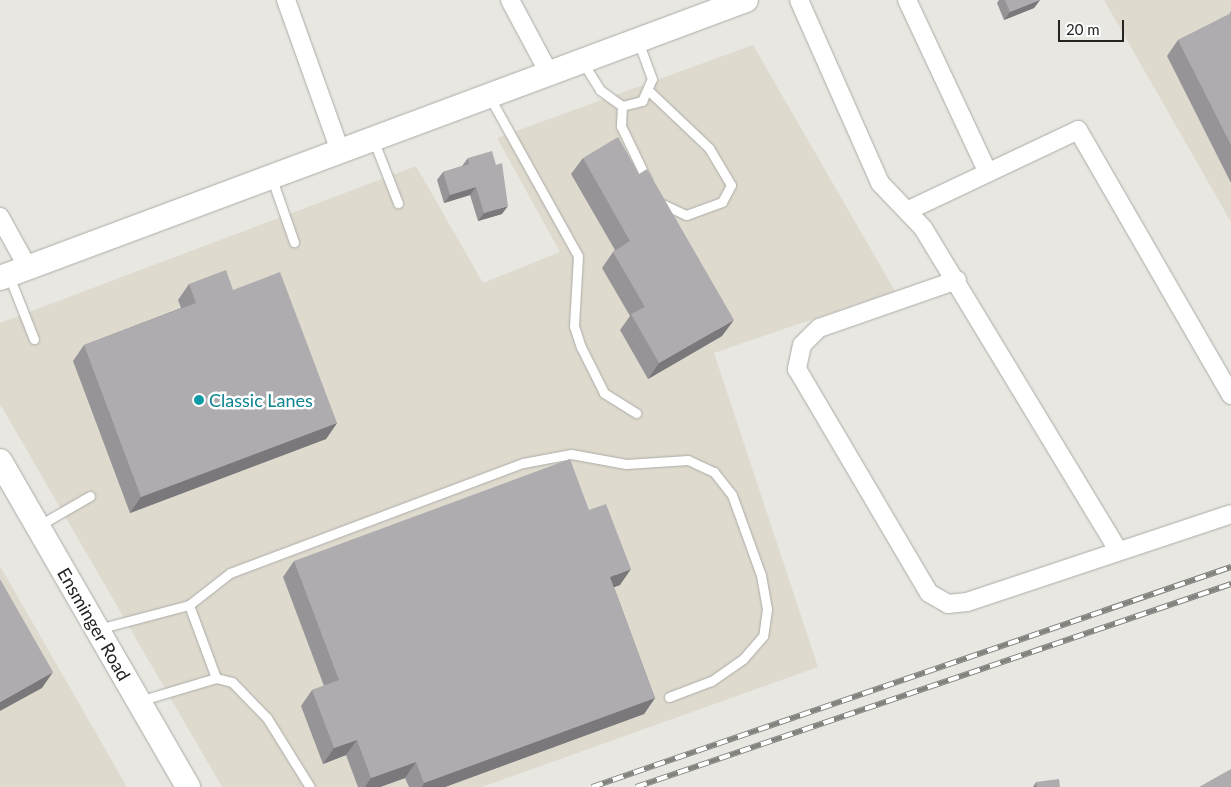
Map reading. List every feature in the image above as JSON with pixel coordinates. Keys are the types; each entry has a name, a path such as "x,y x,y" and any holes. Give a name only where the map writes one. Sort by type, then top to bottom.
{"main road":[{"path":"12,274 746,0"},
{"name":"Ensminger Road","path":"0,461 188,787"}],"street":[{"path":"286,0 340,151"},
{"path":"510,0 549,73"},
{"path":"799,0 880,183 893,201 909,210 956,280 1118,550"},
{"path":"907,0 987,171"},
{"path":"909,210 987,171 1078,130 1231,395"},
{"path":"0,217 12,274"},
{"path":"956,280 819,328 802,345 800,380 929,593 940,601 967,602 1118,550 1231,514"}],"lane":[{"path":"622,106 642,101 650,92 652,79 638,40"},
{"path":"582,61 600,90 622,106"},
{"path":"622,106 621,126 636,163 664,207 686,215 722,202 731,184 709,148 650,92"},
{"path":"489,96 578,256 574,326 581,347 604,392 636,413"},
{"path":"373,139 398,204"},
{"path":"271,177 294,242"},
{"path":"12,274 34,339"},
{"path":"97,629 189,605 230,573 523,463 571,454 626,464 688,460 714,472 732,495 760,575 767,609 763,636 744,659 711,681 669,697"},
{"path":"38,526 90,496"},
{"path":"189,605 216,678"},
{"path":"139,702 216,678 232,682 267,718 310,787"}],"shaded area":[{"path":"1104,0 1231,0 1231,222"},
{"path":"753,45 895,291 714,353 818,667 482,787 222,787 0,404 0,323 416,166 483,283 560,252 497,138"},
{"path":"0,566 127,787 0,787"}],"building":[{"path":"1005,0 1040,0 1010,12"},
{"path":"1231,13 1231,145 1178,40"},
{"path":"618,137 639,174 647,169 734,320 659,363 631,314 645,307 613,252 630,241 583,158"},
{"path":"492,151 496,165 502,163 508,206 484,213 476,187 450,195 443,172 469,164 468,158"},
{"name":"Classic Lanes","path":"226,270 233,290 280,272 337,423 141,497 84,345 196,303 189,284"},
{"path":"570,459 589,510 606,504 631,569 610,577 655,698 424,783 416,762 371,778 357,740 334,748 312,690 339,680 294,561"},
{"path":"0,579 53,672 0,702"},
{"path":"1231,769 1231,787 1199,787"},
{"path":"1059,779 1060,787 1037,787 1036,782"}],"railway":[{"path":"592,787 1231,567"},
{"path":"636,787 1231,584"}],"place":[{"name":"Classic Lanes","path":"199,400"}]}
